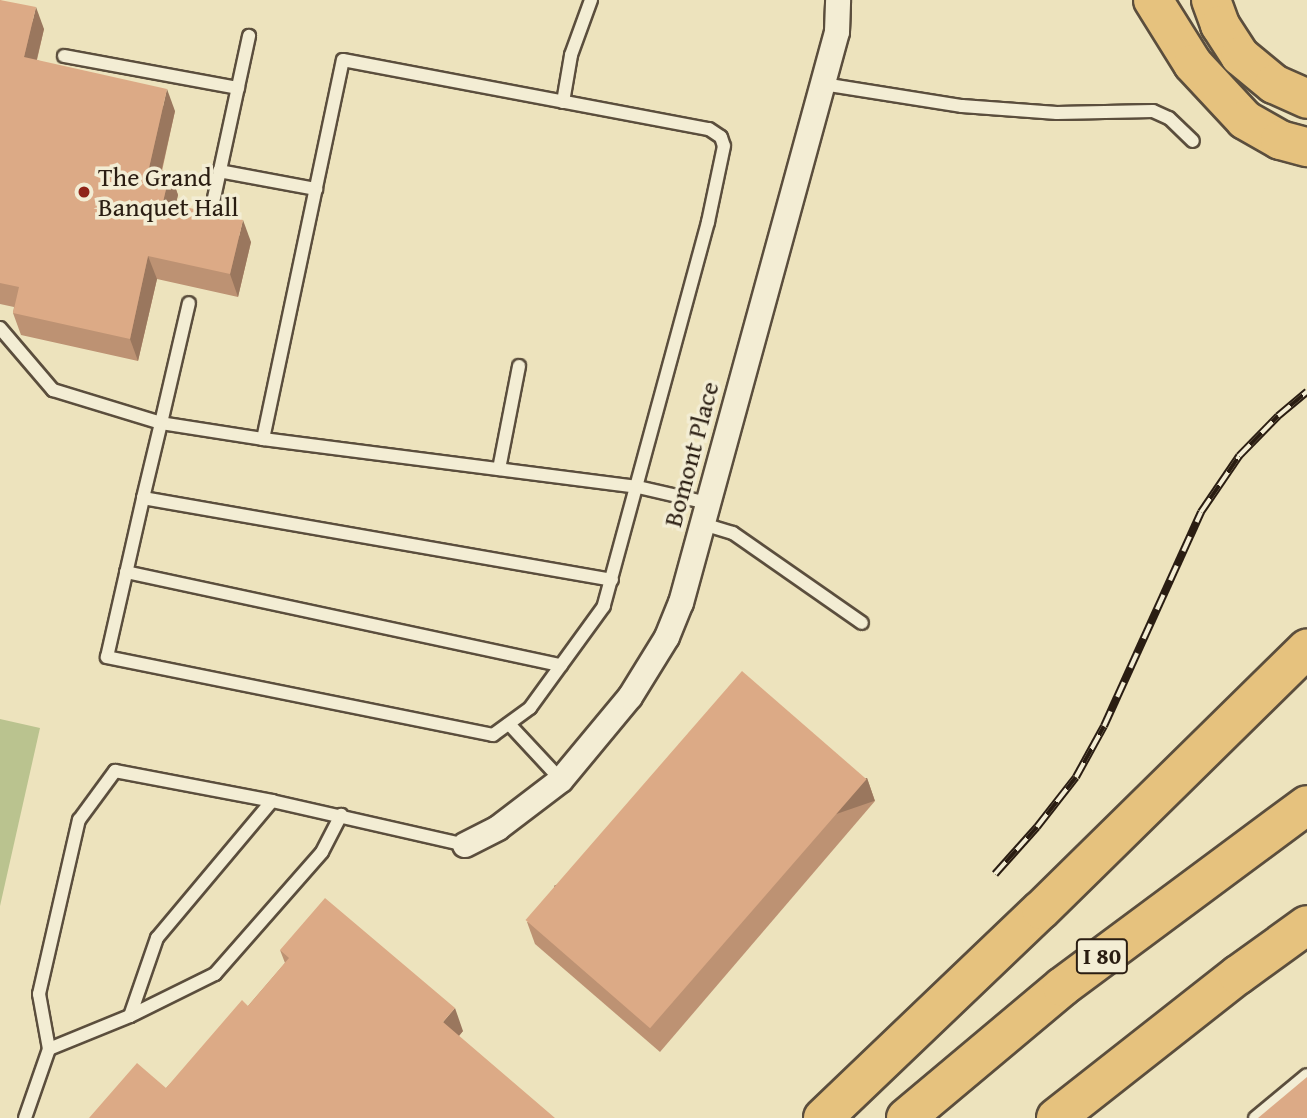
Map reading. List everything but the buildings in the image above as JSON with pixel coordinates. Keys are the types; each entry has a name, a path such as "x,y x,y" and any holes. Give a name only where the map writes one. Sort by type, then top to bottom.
{"main road":[{"path":"1153,0 1193,64 1245,120 1280,140 1307,147"},
{"path":"1210,0 1220,25 1240,56 1274,84 1307,99"},
{"path":"823,1118 1041,911 1307,649"},
{"name":"I 80","path":"906,1118 1073,979 1307,805"},
{"path":"1056,1118 1227,983 1307,925"}],"street":[{"name":"Bomont Place","path":"465,845 498,828 561,780 650,669 681,603 837,32 838,0"}],"lane":[{"path":"563,102 572,55 591,0"},
{"path":"214,198 249,36"},
{"path":"64,56 238,88"},
{"path":"189,303 107,657 493,735 530,708 604,606 708,222 724,146 718,134 709,129 342,61 263,439"},
{"path":"823,84 962,106 1057,113 1153,111 1169,118 1193,141"},
{"path":"219,171 316,190"},
{"path":"0,328 53,390 161,422 263,439 638,487 706,514 862,623"},
{"path":"499,469 519,366"},
{"path":"143,498 612,580"},
{"path":"126,572 561,666"},
{"path":"509,724 561,780"},
{"path":"25,1118 49,1049 39,994 79,820 115,771 272,801 465,845"},
{"path":"130,1016 157,938 272,801"},
{"path":"49,1049 130,1016 215,974 322,852 341,816"},
{"path":"1255,1118 1307,1075"}],"green space":[{"path":"0,719 40,728 0,906"}],"railway":[{"path":"995,874 1037,827 1076,777 1104,726 1201,512 1239,456 1278,416 1307,392"}],"place":[{"name":"The Grand Banquet Hall","path":"84,192"}]}
